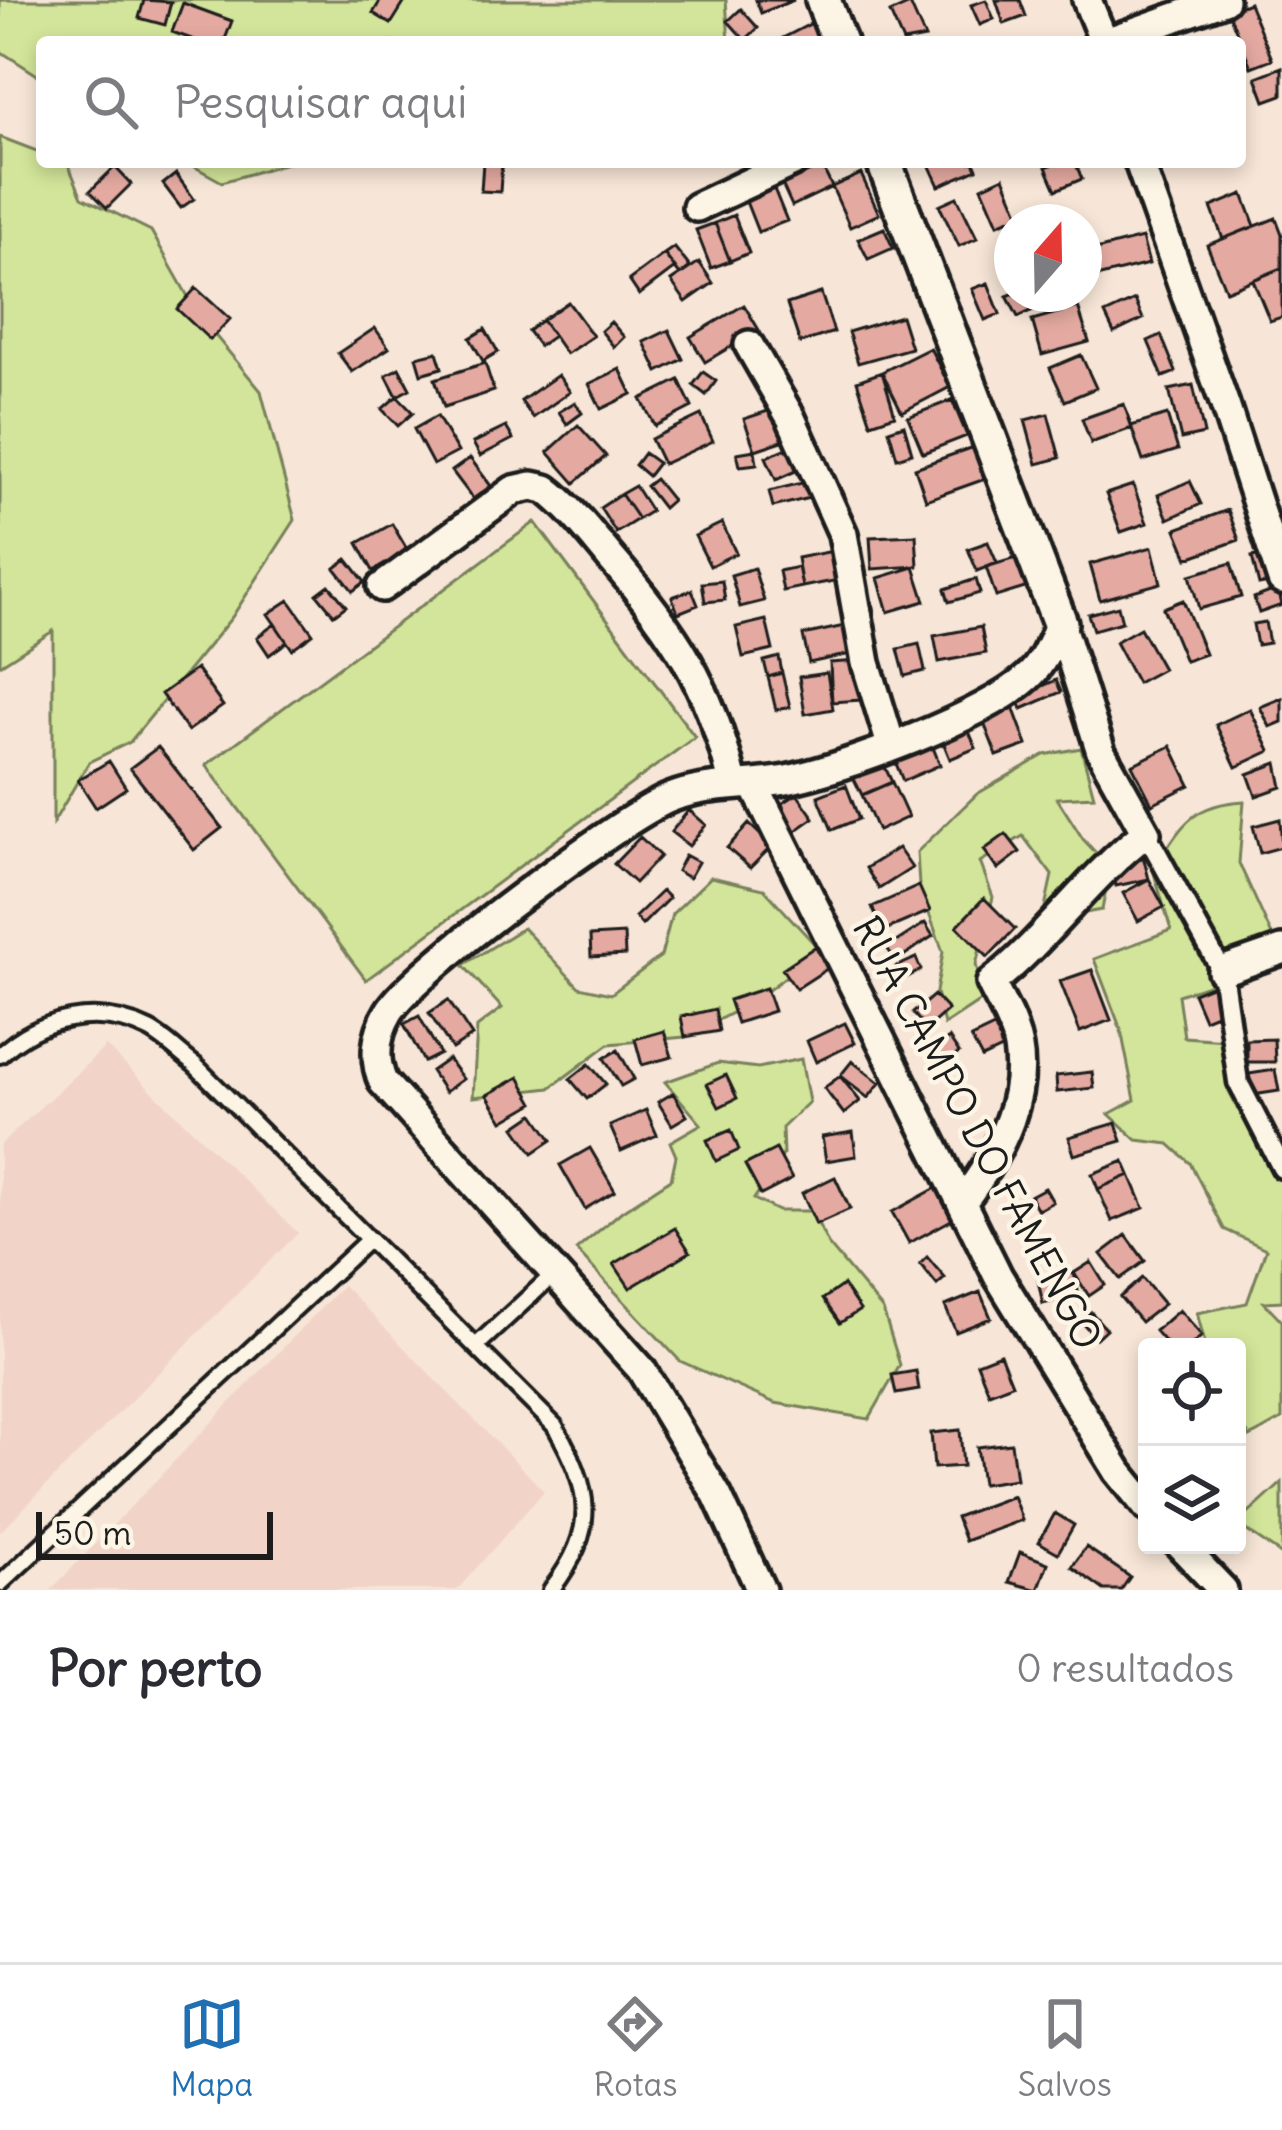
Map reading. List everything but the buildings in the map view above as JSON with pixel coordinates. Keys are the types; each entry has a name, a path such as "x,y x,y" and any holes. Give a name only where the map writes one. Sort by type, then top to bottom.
{"street":[{"path":"823,0 837,36"},
{"path":"1088,0 1103,36"},
{"path":"1122,36 1224,0"},
{"path":"697,207 780,168"},
{"path":"886,168 1060,623 1101,752 1222,971 1238,1082 1282,1168"},
{"path":"1140,168 1226,405 1282,580"},
{"path":"749,345 791,418 843,534 866,663 891,745"},
{"name":"RUA CAMPO DO FAMENGO","path":"382,587 514,490 532,485 546,489 631,580 692,664 744,784 998,1276 1138,1496"},
{"path":"761,1590 717,1495 641,1369 408,1114 377,1056 390,1009 424,973 623,824 674,796 839,766 1008,694 1042,662 1060,623"},
{"path":"962,1202 1003,1142 1020,1078 1014,1030 991,983 1047,934 1113,858 1146,833"},
{"path":"1222,971 1282,950"},
{"path":"1189,1554 1223,1590"}],"lane":[{"path":"0,1055 44,1025 73,1017 104,1016 150,1030 195,1065 555,1426 582,1478 586,1498 579,1538 551,1590"},
{"path":"0,1584 369,1239"},
{"path":"476,1346 555,1273"}],"shaded area":[{"path":"106,1046 298,1233 0,1532 0,1145"},
{"path":"343,1285 544,1491 457,1590 51,1590"}],"green space":[{"path":"0,0 726,0 729,36 36,36 36,74 0,51"},
{"path":"0,137 36,151 36,168 70,168 82,197 151,231 199,316 261,391 295,520 232,617 130,742 89,762 53,823 53,631 0,665"},
{"path":"197,168 270,168 222,182"},
{"path":"535,522 695,737 366,980 206,765"},
{"path":"1081,748 1094,796 1057,798 1083,839 1110,868 1102,910 1042,921 1052,875 1023,836 980,862 993,897 976,965 985,998 944,1025 936,992 943,952 919,886 917,852 977,794 1044,755"},
{"path":"1244,801 1239,863 1279,951 1229,978 1178,995 1184,1037 1226,1040 1238,1109 1267,1124 1268,1162 1282,1182 1282,1301 1264,1302 1282,1321 1282,1419 1250,1437 1246,1431 1246,1338 1204,1338 1197,1313 1247,1303 1266,1249 1224,1229 1190,1163 1169,1144 1137,1140 1109,1114 1135,1100 1121,1030 1094,959 1171,930 1153,870 1188,821 1225,803"},
{"path":"711,877 764,889 820,950 753,1002 685,1037 609,1044 550,1088 473,1097 477,1027 502,1008 463,965 523,928 579,987 611,994 661,956 672,914"},
{"path":"801,1059 809,1102 782,1128 783,1155 754,1199 778,1211 812,1211 828,1244 883,1310 900,1365 869,1419 775,1403 680,1361 576,1250 622,1211 671,1179 676,1156 670,1142 701,1124 665,1082 718,1063 758,1068"},
{"path":"1282,1483 1282,1555 1246,1530 1246,1516"}]}
